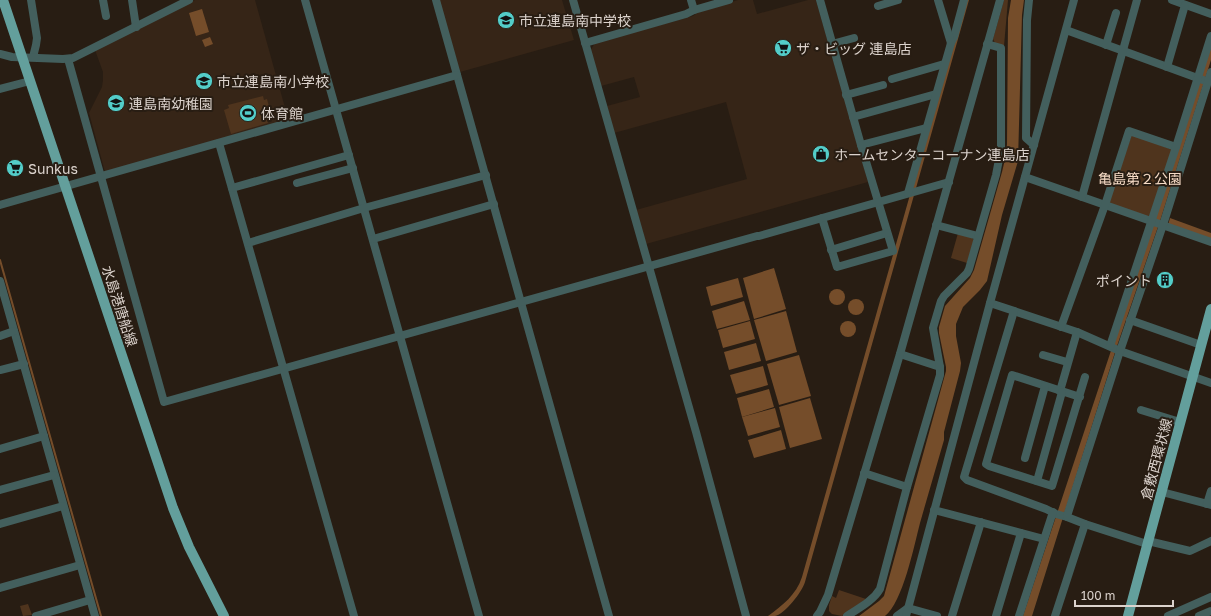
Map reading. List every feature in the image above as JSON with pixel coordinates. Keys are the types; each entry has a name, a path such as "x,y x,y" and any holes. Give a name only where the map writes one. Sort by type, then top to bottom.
{"main road":[{"name":"水島港唐船線","path":"3,0 173,508 189,548 224,616"},
{"name":"倉敷西環状線","path":"1128,616 1211,309"}],"street":[{"path":"31,0 37,38 33,57"},
{"path":"103,0 106,16"},
{"path":"132,0 136,27"},
{"path":"0,54 12,57 73,58 189,0"},
{"path":"305,0 479,616"},
{"path":"436,0 609,616"},
{"path":"572,0 696,432 746,616"},
{"path":"691,0 694,10"},
{"path":"585,43 729,0"},
{"path":"820,0 846,95 892,251 837,267 822,218"},
{"path":"878,6 898,0"},
{"path":"938,0 951,43"},
{"path":"911,192 926,128 964,0"},
{"path":"829,616 819,614 828,595 900,354 1000,0"},
{"path":"1029,0 1027,20 1026,138 1034,145"},
{"path":"907,612 990,303 1074,0"},
{"path":"1082,196 1137,0"},
{"path":"1172,0 1211,14"},
{"path":"1167,68 1185,5"},
{"path":"1106,45 1116,13"},
{"path":"1066,30 1167,68 1204,80"},
{"path":"1066,517 1115,348 1204,80 1211,36"},
{"path":"832,44 854,38"},
{"path":"847,616 871,599 880,589 907,487 940,376 934,328 941,301 969,269 996,175 1001,149 1001,48 988,44"},
{"path":"68,59 164,402 949,182"},
{"path":"892,79 944,64"},
{"path":"1115,348 1130,320 1157,223 1176,146 1204,80 1211,72"},
{"path":"0,205 457,75"},
{"path":"0,89 30,81"},
{"path":"846,95 883,85"},
{"path":"853,117 936,94"},
{"path":"861,145 926,128"},
{"path":"1061,327 1105,205 1129,131 1176,146"},
{"path":"219,143 354,616"},
{"path":"232,188 349,155"},
{"path":"297,183 353,168"},
{"path":"248,243 364,208 486,175"},
{"path":"1025,177 1211,242"},
{"path":"373,239 494,204"},
{"path":"936,225 978,236"},
{"path":"831,250 887,233"},
{"path":"0,281 2,296 24,364 54,475 95,616"},
{"path":"990,303 1076,332 1211,383"},
{"path":"1014,311 964,477 967,480 1046,508 1054,513 1085,524 1147,542 1190,551 1211,541"},
{"path":"1130,320 1201,345"},
{"path":"0,336 14,332"},
{"path":"1037,481 1076,332"},
{"path":"900,354 940,367"},
{"path":"1043,355 1067,362"},
{"path":"0,370 24,364"},
{"path":"1080,396 1012,375 986,464 988,466 1052,486 1080,396 1085,377"},
{"path":"1025,458 1045,386"},
{"path":"1141,410 1180,422"},
{"path":"0,449 44,436"},
{"path":"864,473 907,487"},
{"path":"0,490 54,475"},
{"path":"1162,492 1209,504 1211,490"},
{"path":"0,524 63,506"},
{"path":"934,510 1044,539"},
{"path":"1019,616 1054,513"},
{"path":"952,616 981,522"},
{"path":"1055,616 1085,524"},
{"path":"996,616 1021,533"},
{"path":"0,588 80,565"},
{"path":"1168,616 1211,597"},
{"path":"36,616 90,600"},
{"path":"1199,616 1211,611"},
{"path":"897,616 907,612 937,616"}],"shaded area":[{"name":"市立連島南小学校","path":"195,0 255,0 289,122 105,172 89,113 102,87 103,80 103,72 95,50"},
{"name":"市立連島南中学校","path":"439,0 562,0 574,40 460,72"},
{"path":"738,0 753,0 757,14 808,0 816,0 868,182 646,244 636,210 747,179 726,102 614,133 607,106 640,97 634,77 601,86 590,51 595,43 693,16 700,11"},
{"path":"965,0 969,0 805,582 797,597 788,607 775,616 768,616 784,604 793,594 802,577"},
{"path":"1011,0 1024,0 1022,15 1018,161 1002,215 987,281 963,307 956,324 956,336 961,363 960,371 944,432 944,440 907,573 897,599 885,616 859,616 884,596 946,371 939,327 945,306 970,278 974,270 1002,172 1007,144 1008,18"},
{"path":"202,9 209,32 196,36 189,13"},
{"path":"210,37 213,44 205,47 202,40"},
{"path":"1211,42 1211,60 1160,221 1117,346 1032,616 1023,616 1153,224"},
{"path":"1170,218 1211,233 1211,240 1168,225"},
{"path":"774,268 786,309 754,319 743,278"},
{"path":"738,278 743,297 711,306 706,287"},
{"path":"837,289 844,294 845,297 840,304 837,305 830,300 829,297 834,290"},
{"path":"856,299 863,304 864,307 859,314 856,315 849,310 848,307 853,300"},
{"path":"744,301 750,320 717,329 712,311"},
{"path":"786,311 797,352 766,361 754,320"},
{"path":"750,321 755,339 723,348 718,330"},
{"path":"848,321 855,326 856,329 851,336 848,337 841,332 840,329 845,322"},
{"path":"756,343 761,361 729,370 724,352"},
{"path":"799,355 811,396 779,405 767,364"},
{"path":"763,366 768,385 736,394 730,375"},
{"path":"769,389 774,407 742,417 737,398"},
{"path":"810,398 822,439 790,448 779,407"},
{"path":"775,408 780,427 748,436 742,417"},
{"path":"781,430 786,449 754,458 748,440"}],"green space":[{"path":"1004,0 1008,0 1004,46 995,43 993,39"},
{"name":"体育館","path":"263,96 264,100 267,99 272,118 267,120 268,123 231,134 224,110 229,108 228,105"},
{"name":"亀島第２公園","path":"1132,134 1173,150 1149,217 1111,204 1109,201"},
{"path":"958,233 971,237 974,240 967,263 951,258"},
{"path":"839,590 866,599 842,616 832,614 829,611 829,605 832,596 836,598"},
{"path":"28,604 32,615 23,616 20,606"}],"waterway":[{"path":"0,260 101,616"}],"place":[{"name":"市立連島南中学校","path":"506,20"},
{"name":"ザ・ビッグ 連島店","path":"783,48"},
{"name":"市立連島南小学校","path":"204,81"},
{"name":"連島南幼稚園","path":"116,103"},
{"name":"体育館","path":"248,113"},
{"name":"ホームセンターコーナン連島店","path":"821,154"},
{"name":"Sunkus","path":"15,168"},
{"name":"ポイント","path":"1165,280"}]}
